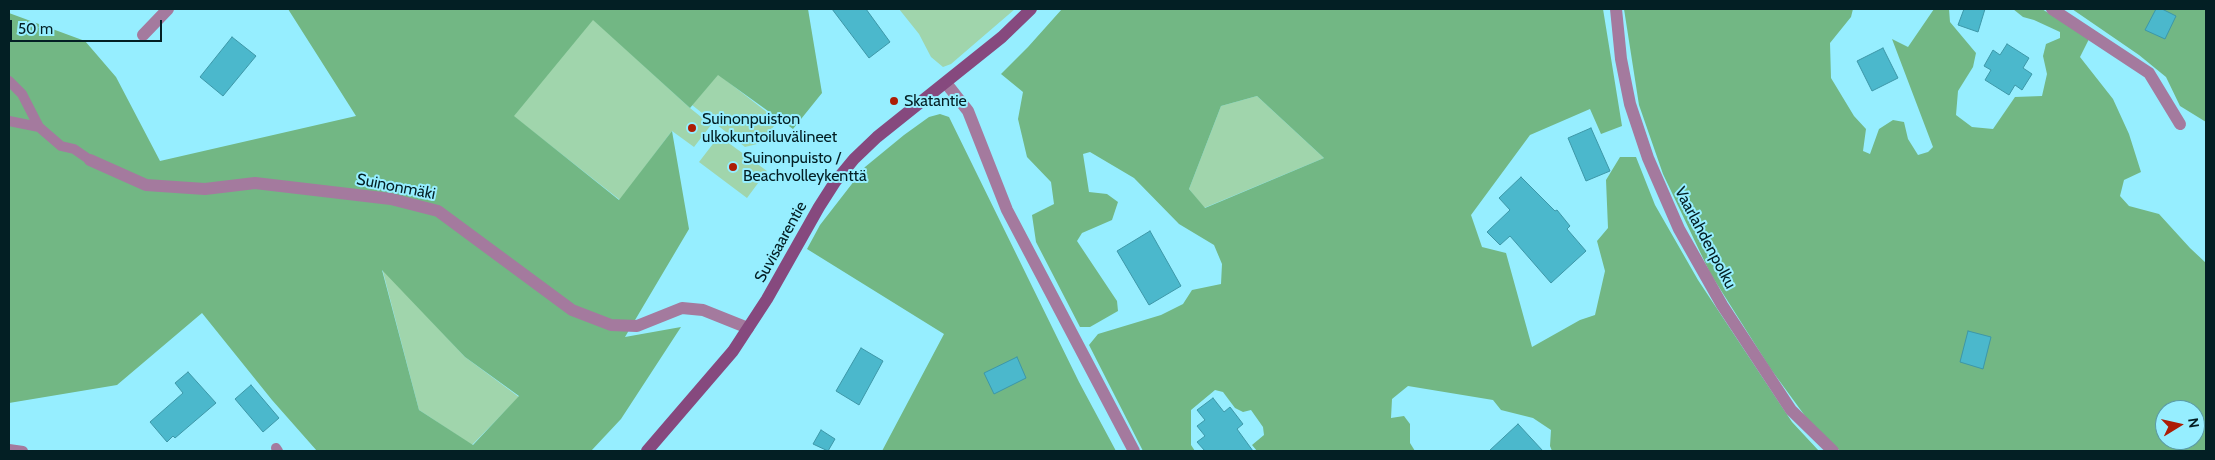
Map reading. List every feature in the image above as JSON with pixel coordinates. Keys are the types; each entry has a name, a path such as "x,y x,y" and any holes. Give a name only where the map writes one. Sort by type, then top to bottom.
{"street":[{"path":"143,35 168,9"},
{"name":"Suvisaarentie","path":"647,451 692,401 733,351 835,182 877,137 1002,37 1031,9"},
{"name":"Vaarlahdenpolku","path":"1616,9 1621,59 1630,104 1648,158 1679,229 1722,306 1791,410 1833,451"},
{"path":"2052,9 2149,73 2180,124"},
{"path":"946,83 968,111 1007,210 1134,451"},
{"name":"Suinonmäki","path":"90,160 146,185 205,189 255,183 391,199 438,211 572,310 611,325 637,326 682,308 703,310 748,328"}],"lane":[{"path":"9,82 22,94 39,127 61,146 74,149 90,160"},
{"path":"9,120 39,127"},
{"path":"9,449 22,451"}],"green space":[{"path":"288,9 808,9 822,93 793,129 718,75 690,108 593,20 514,116 619,200 672,131 689,229 625,337 681,327 621,419 591,451 317,451 272,400 202,313 117,385 9,403 9,13 85,41 116,77 160,161 356,116","holes":["382,270 465,357 519,396 473,445 419,410"]},
{"path":"899,9 1015,9 951,64 943,67 931,57 919,34"},
{"path":"1062,9 1603,9 1622,126 1601,134 1590,109 1530,135 1471,215 1482,247 1506,253 1532,347 1580,320 1595,315 1605,271 1597,241 1608,228 1606,180 1620,157 1636,157 1655,205 1698,280 1792,422 1819,451 1552,451 1550,446 1551,430 1533,418 1501,410 1493,400 1408,386 1392,399 1391,418 1404,416 1410,424 1410,443 1415,451 1257,451 1252,445 1264,435 1263,427 1251,410 1243,412 1235,408 1223,392 1215,390 1191,410 1191,445 1195,451 1143,451 1089,345 1098,334 1161,315 1183,304 1192,290 1221,284 1222,264 1214,245 1179,224 1134,178 1090,152 1083,154 1089,192 1107,194 1118,202 1112,220 1082,233 1077,241 1117,301 1118,311 1090,327 1080,327 1036,242 1032,215 1054,204 1051,182 1027,157 1018,119 1023,92 1001,74","holes":["1257,96 1324,158 1205,208 1189,189 1221,106"]},
{"path":"1624,9 1853,9 1851,17 1830,43 1831,78 1854,116 1866,129 1863,151 1870,154 1879,129 1893,120 1904,122 1908,139 1918,155 1928,152 1933,147 1892,39 1908,47 1934,9 1949,9 1950,22 1976,53 1973,67 1958,91 1956,115 1972,127 1993,129 2015,97 2042,96 2047,74 2043,56 2046,44 2060,38 2060,32 2023,17 2013,9 2042,9 2089,39 2080,57 2113,99 2129,134 2141,172 2124,180 2120,196 2129,206 2159,214 2206,263 2206,451 1840,451 1808,420 1770,368 1710,273 1663,174 1639,105"},
{"path":"2072,9 2206,9 2206,122 2180,106 2166,77 2139,55"},
{"path":"593,19 711,125 694,147 672,131 620,200 513,116"},
{"path":"718,74 768,113 774,126 761,143 745,147 692,105"},
{"path":"1257,96 1324,158 1204,208 1189,189 1221,106"},
{"path":"940,114 949,117 1079,382 1116,451 882,451 944,334 807,249 820,225 865,167 929,117"},
{"name":"Suinonpuisto / Beachvolleykenttä","path":"719,136 767,171 747,198 699,162"},
{"path":"382,268 465,357 519,397 472,445 419,410"}],"building":[{"path":"832,9 866,9 890,42 869,58"},
{"path":"1964,9 1985,9 1978,32 1958,25"},
{"path":"2156,9 2162,9 2176,16 2165,39 2145,30"},
{"path":"232,37 256,56 223,96 200,77"},
{"path":"2007,44 2029,58 2023,68 2032,74 2022,90 2015,85 2009,95 1985,80 1991,70 1984,66 1993,50 2000,55"},
{"path":"1883,48 1898,78 1872,91 1857,61"},
{"path":"1591,128 1610,171 1586,181 1568,138"},
{"path":"1521,177 1555,211 1557,210 1570,226 1567,229 1586,251 1551,283 1510,236 1500,245 1487,232 1510,210 1499,198"},
{"path":"1150,231 1181,286 1149,305 1117,251"},
{"path":"1968,331 1991,337 1983,369 1960,362"},
{"path":"861,348 883,361 859,405 836,391"},
{"path":"1017,357 1026,378 994,394 984,373"},
{"path":"188,372 216,403 175,438 173,436 167,442 150,422 183,393 175,383"},
{"path":"251,385 279,418 263,432 235,399"},
{"path":"1213,398 1224,412 1230,407 1243,424 1237,429 1253,451 1205,451 1197,442 1205,436 1197,426 1205,420 1197,410"},
{"path":"1518,424 1543,451 1489,451"},
{"path":"821,430 835,439 828,451 813,444"}],"place":[{"name":"Skatantie","path":"894,101"},
{"name":"Suinonpuiston ulkokuntoiluvälineet","path":"692,128"},
{"name":"Suinonpuisto / Beachvolleykenttä","path":"733,167"}]}
